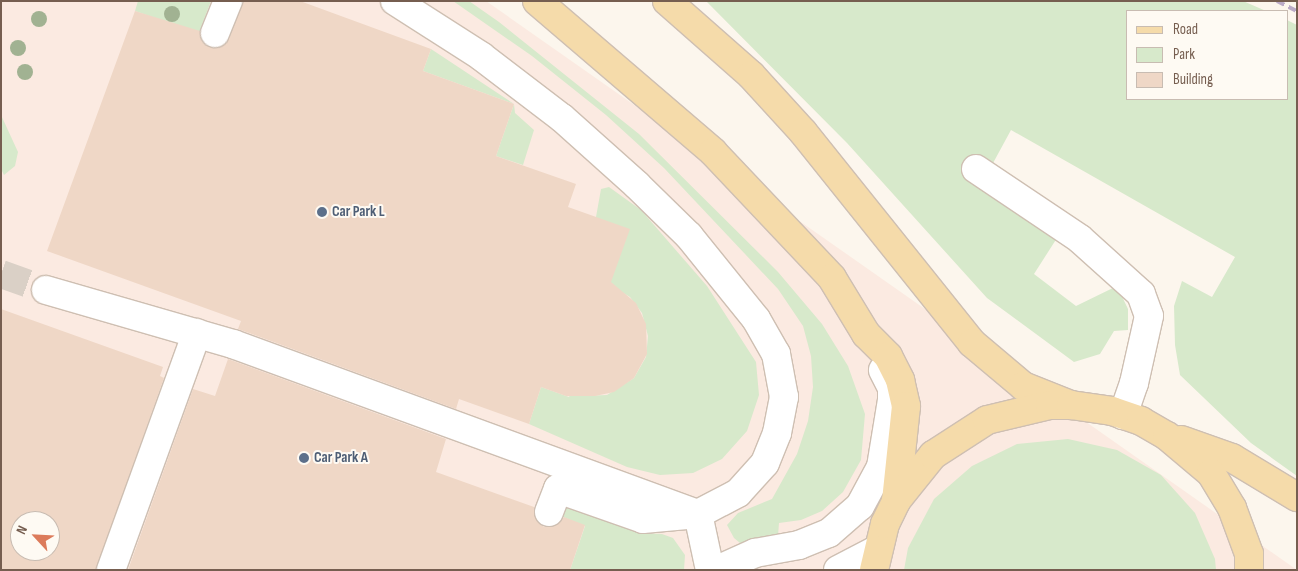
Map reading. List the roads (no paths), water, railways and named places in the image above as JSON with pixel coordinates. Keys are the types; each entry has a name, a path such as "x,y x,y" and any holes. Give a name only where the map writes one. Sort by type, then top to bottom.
{"main road":[{"path":"537,1 713,152 832,278 866,334 888,356 900,380 906,406 896,501 876,560"},
{"path":"667,1 751,76 803,132 972,343 1022,386 1071,404 1123,415 1167,436 1232,458 1297,497"},
{"path":"896,501 933,455 988,420 1050,405 1071,404"},
{"path":"1167,436 1211,473 1225,492 1248,554 1249,570"}],"lane":[{"path":"215,33 228,1"},
{"path":"395,1 480,56 562,118 637,185 689,236 756,319 778,363 784,397 777,433 765,463 738,493 698,514 643,519 558,489 549,512"},
{"path":"976,170 1080,240 1141,294 1149,316 1134,383 1123,415"},
{"path":"46,290 197,333 556,459 698,514"},
{"path":"110,570 197,333"},
{"path":"716,570 755,553 799,545 828,533 860,506 881,466 892,400 892,388 866,334"},
{"path":"698,514 710,570"},
{"path":"838,570 876,560"}],"tunnel":[{"path":"1,274 46,290"}],"railway":[{"path":"1277,1 1297,11"}],"place":[{"name":"Car Park L","path":"322,212"},
{"name":"Car Park A","path":"304,458"}]}
